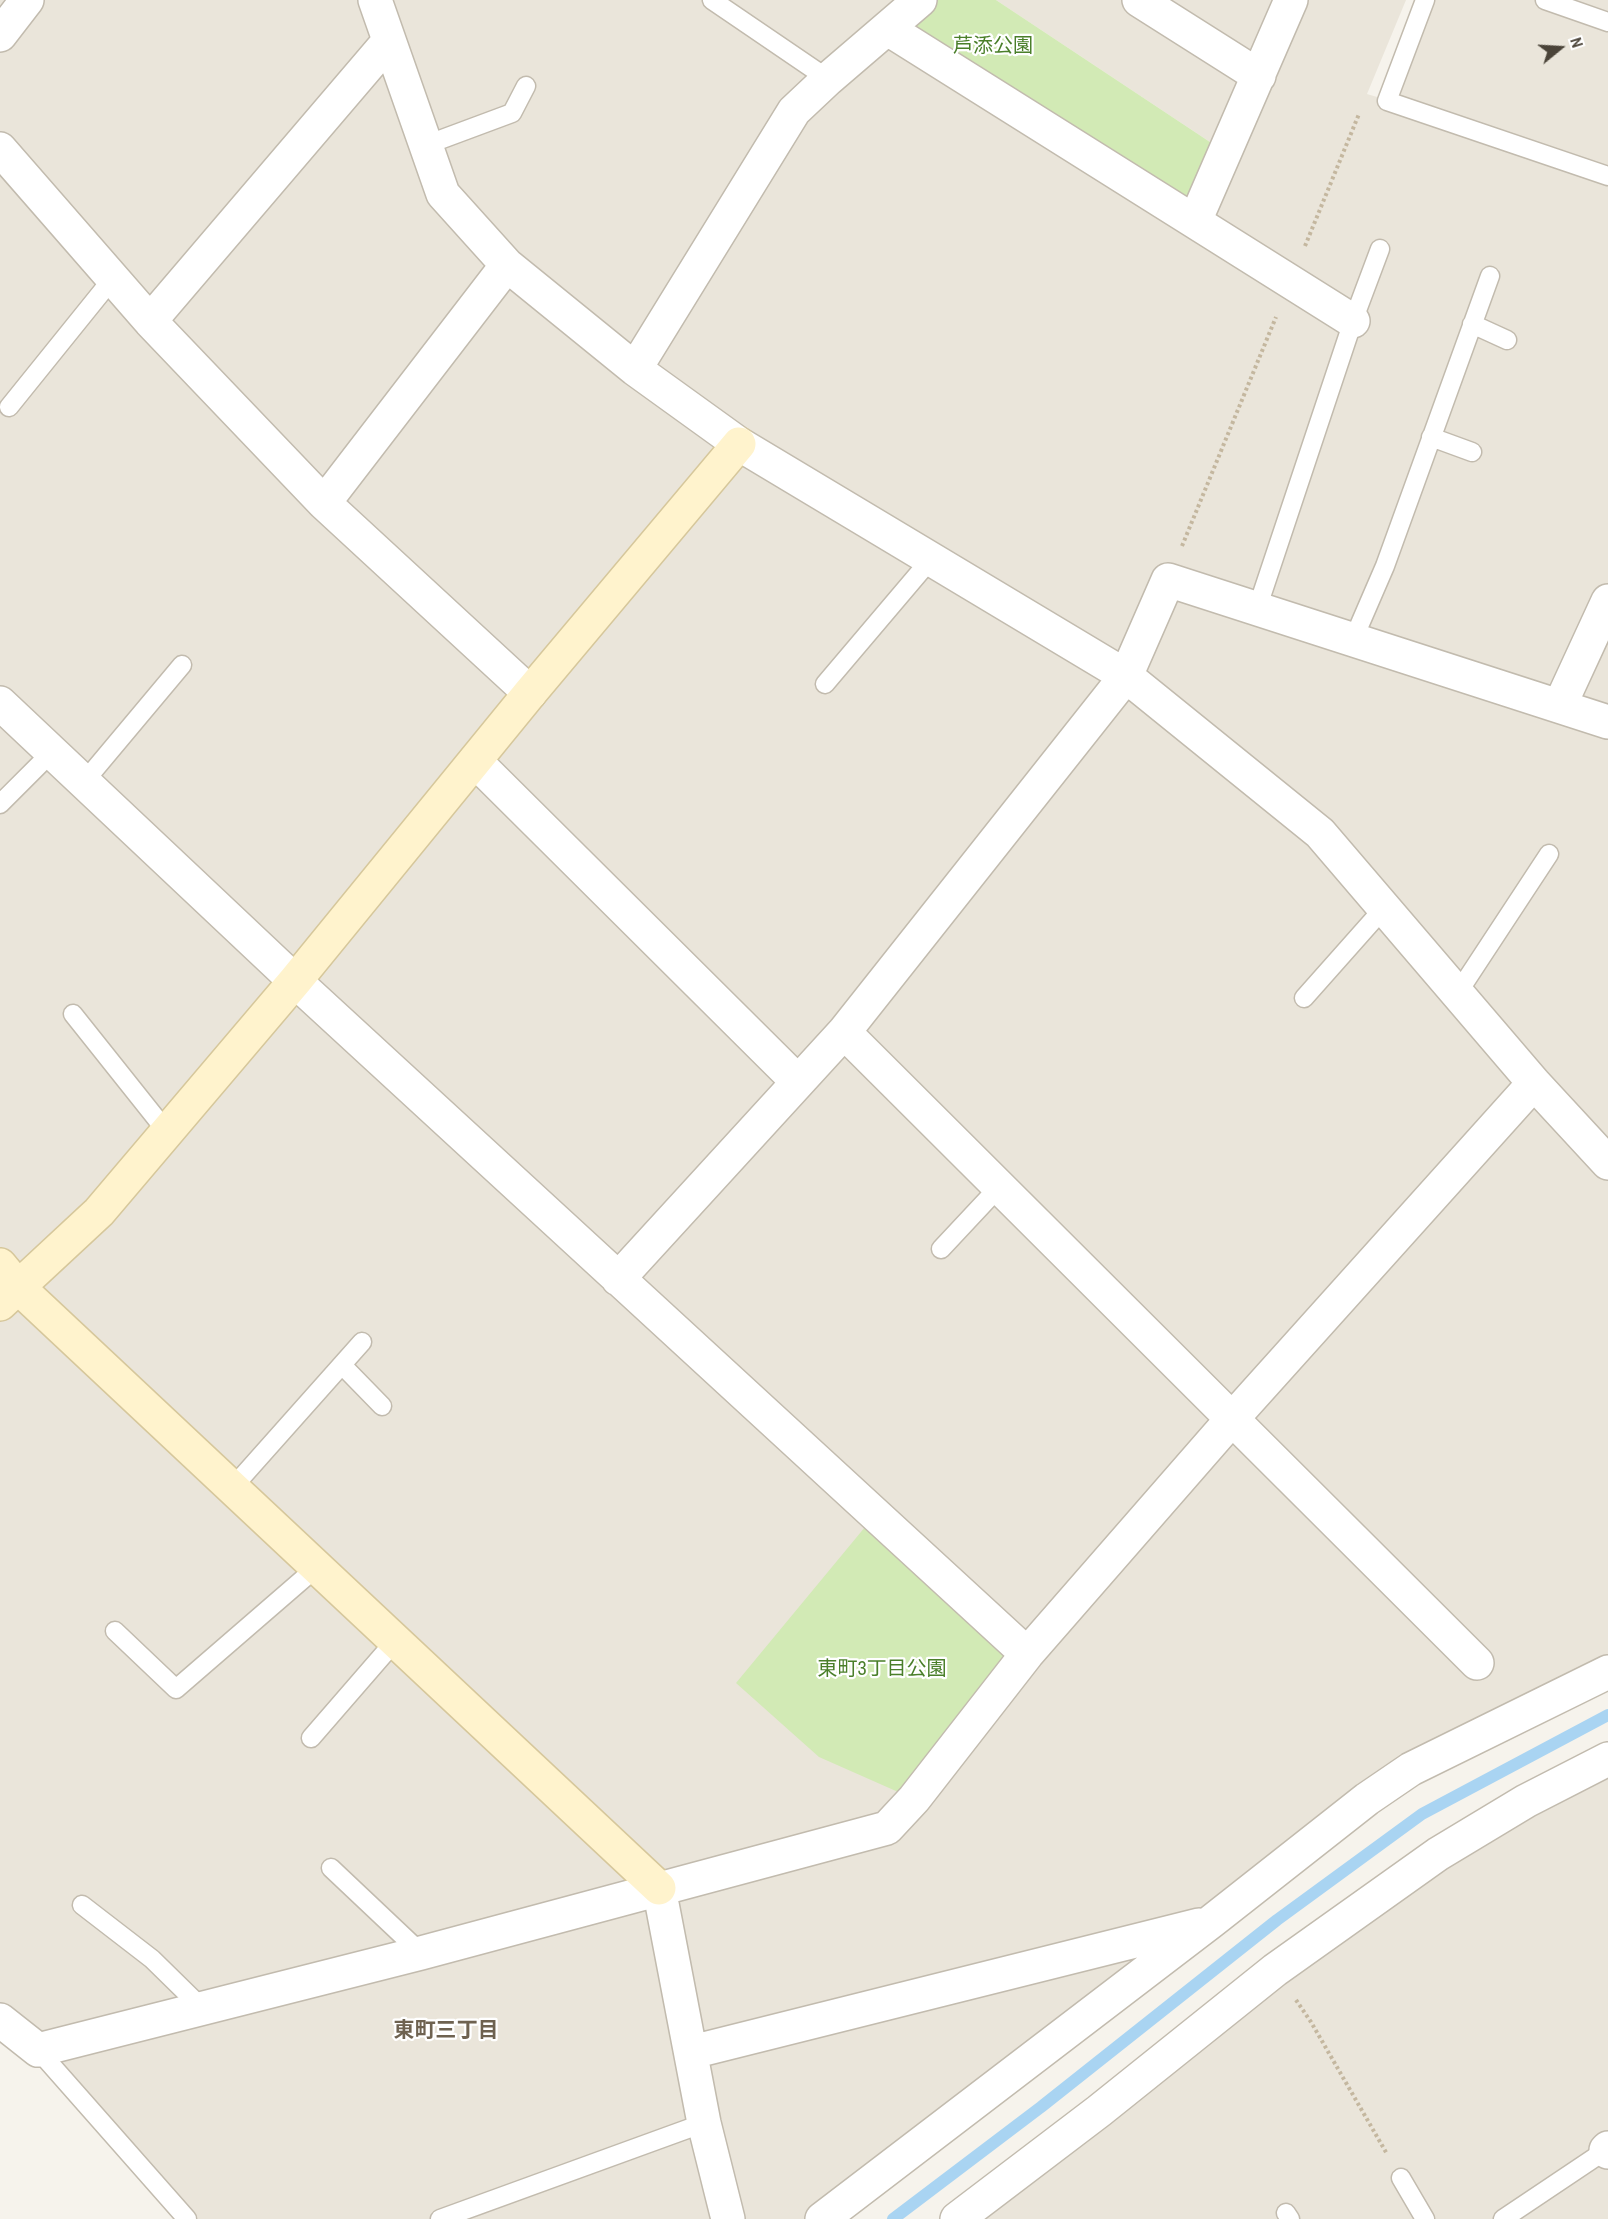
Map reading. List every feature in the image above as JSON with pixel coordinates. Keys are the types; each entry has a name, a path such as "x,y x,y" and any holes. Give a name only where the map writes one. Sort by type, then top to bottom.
{"street":[{"path":"0,35 27,0"},
{"path":"375,0 443,194 507,265 635,369 739,444 1126,676 1320,833 1534,1083 1608,1162"},
{"path":"635,369 794,111 921,0"},
{"path":"1139,0 1259,76"},
{"path":"1195,221 1292,0"},
{"path":"888,29 1353,321"},
{"path":"150,321 389,41"},
{"path":"0,148 150,321 324,503 530,693"},
{"path":"324,503 507,265"},
{"path":"728,2219 704,2123 692,2052 658,1888 233,1487 6,1286 99,1212 295,981 530,693 739,444"},
{"path":"618,1279 844,1032 1126,676 1168,580 1608,722"},
{"path":"1560,705 1608,601"},
{"path":"0,703 295,981 1027,1654"},
{"path":"475,761 798,1082"},
{"path":"844,1032 1477,1663"},
{"path":"0,2020 38,2050 421,1953 887,1828 914,1799 1027,1654 1232,1419 1534,1083"},
{"path":"822,2219 1212,1922 1367,1799 1411,1769 1608,1672"},
{"path":"957,2219 1099,2111 1275,1970 1438,1854 1526,1800 1608,1760"},
{"path":"692,2052 1212,1922"}],"lane":[{"path":"712,0 828,79"},
{"path":"1425,0 1387,100 1608,176"},
{"path":"1545,0 1608,22"},
{"path":"426,145 512,113 526,86"},
{"path":"1257,609 1353,321 1380,249"},
{"path":"1353,640 1385,566 1490,276"},
{"path":"9,407 113,278"},
{"path":"1472,324 1507,340"},
{"path":"1431,437 1472,452"},
{"path":"825,684 930,559"},
{"path":"84,782 182,665"},
{"path":"0,804 52,752"},
{"path":"1457,994 1549,854"},
{"path":"1304,998 1383,909"},
{"path":"73,1014 166,1132"},
{"path":"941,1249 999,1187"},
{"path":"233,1487 362,1342"},
{"path":"342,1365 382,1406"},
{"path":"115,1631 176,1689 317,1567"},
{"path":"311,1738 396,1640"},
{"path":"331,1868 421,1953"},
{"path":"82,1905 152,1959 203,2009"},
{"path":"38,2050 187,2219"},
{"path":"440,2219 704,2123"},
{"path":"1503,2219 1607,2150"},
{"path":"1401,2178 1425,2219"}],"path":[{"path":"1168,580 1363,106"},
{"path":"1275,1970 1311,2022 1401,2178"}],"shaded area":[{"path":"0,0 920,0 1225,152 996,0 1406,0 1367,94 1387,100 1425,0 1608,0 1608,1672 1411,1769 822,2219 187,2219 0,2020"},
{"path":"1608,1759 1608,2219 957,2219 1275,1970"}],"green space":[{"name":"芦添公園","path":"920,0 996,0 1225,152 1195,221 888,29"},
{"name":"東町3丁目公園","path":"875,1515 1027,1654 914,1799 819,1757 736,1683"}],"waterway":[{"path":"893,2219 1041,2107 1277,1920 1422,1814 1608,1715"}],"district":[{"name":"東町三丁目","path":"446,2031"}]}
